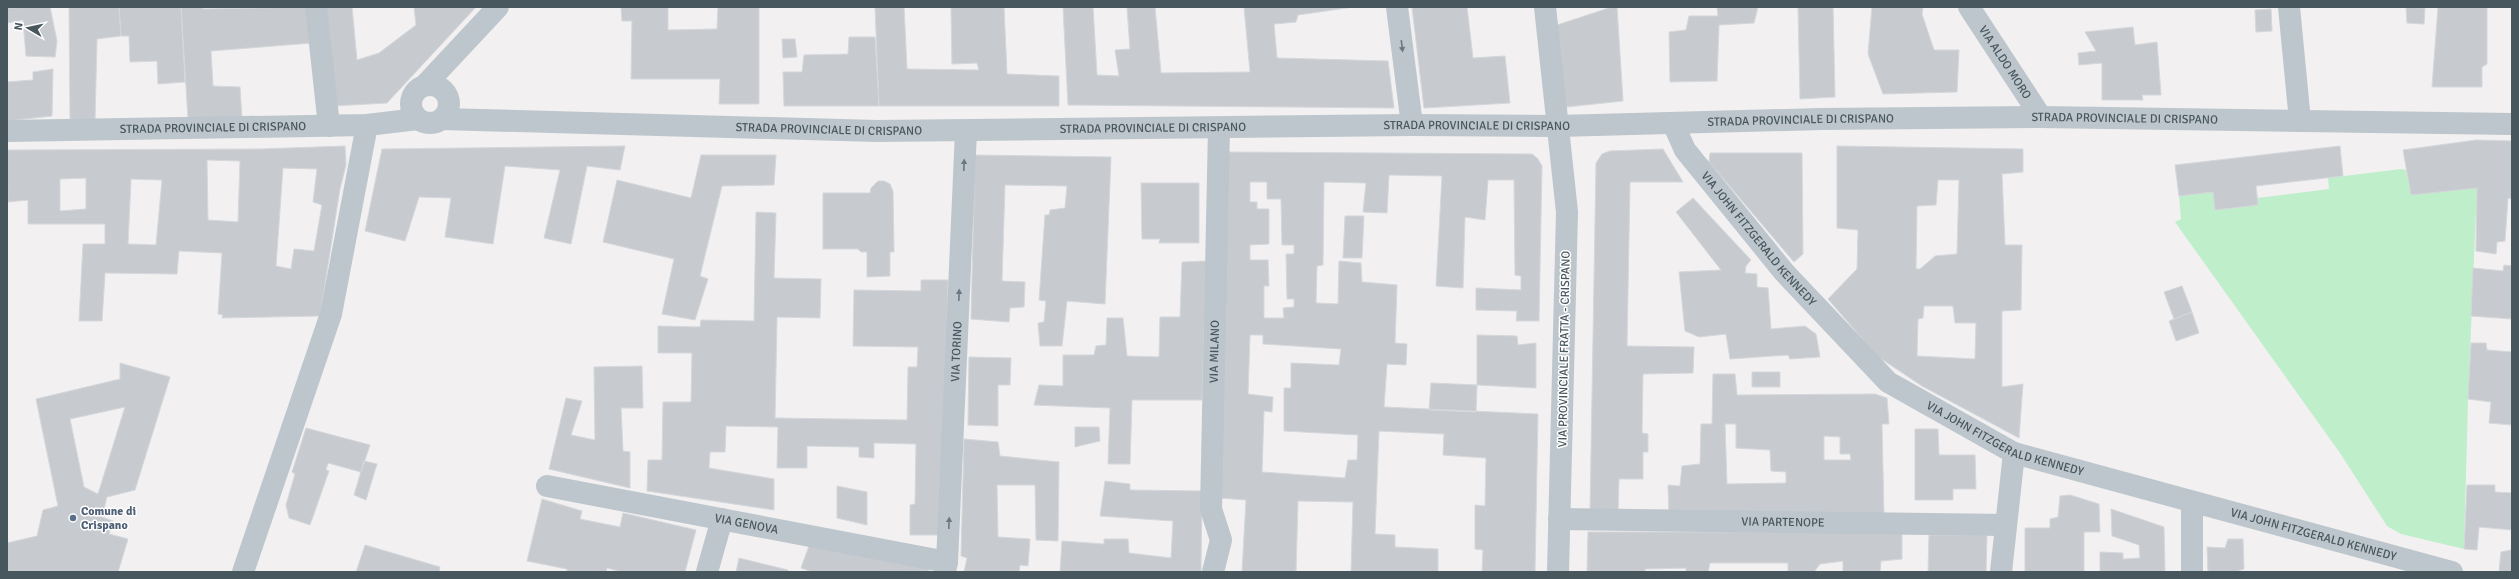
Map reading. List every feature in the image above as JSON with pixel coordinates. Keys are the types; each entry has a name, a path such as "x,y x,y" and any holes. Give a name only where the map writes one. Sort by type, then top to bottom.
{"street":[{"path":"316,7 329,126"},
{"path":"426,84 443,89 448,95 449,108 442,119 434,123 426,123 418,119 412,112 412,99 418,88 426,84 498,7"},
{"path":"1397,7 1412,125"},
{"name":"VIA PROVINCIALE FRATTA - CRISPANO","path":"1545,7 1567,212 1558,572"},
{"name":"VIA ALDO MORO","path":"1969,7 2041,117"},
{"path":"2289,7 2300,121"},
{"name":"STRADA PROVINCIALE DI CRISPANO","path":"442,119 877,131 1412,125 1558,126 1821,118 2041,117 2512,124"},
{"name":"STRADA PROVINCIALE DI CRISPANO","path":"7,131 367,126 418,119"},
{"name":"VIA JOHN FITZGERALD KENNEDY","path":"1673,123 1685,150 1784,272 1888,382 2014,453 2452,572"},
{"path":"247,571 331,314 367,126"},
{"name":"VIA MILANO","path":"1213,572 1221,540 1211,509 1219,128"},
{"name":"VIA TORINO","path":"946,567 966,131"},
{"path":"2001,572 2014,453"},
{"name":"VIA GENOVA","path":"546,486 722,519 946,567"},
{"path":"2192,502 2192,572"},
{"path":"708,572 722,519"},
{"name":"VIA PARTENOPE","path":"1560,520 2006,525"}],"green space":[{"path":"2401,169 2406,170 2411,195 2477,188 2468,399 2464,549 2401,534 2387,526 2340,453 2175,222 2181,219 2179,196 2213,192 2215,210 2258,205 2257,198 2329,189 2328,178"}],"building":[{"path":"50,7 57,41 55,57 26,56 23,20 7,23 7,8"},
{"path":"69,7 119,7 121,36 97,39 95,121 70,119"},
{"path":"119,7 181,7 185,82 158,84 157,61 130,62 129,36 121,36"},
{"path":"181,7 203,7 203,9 309,7 312,43 211,51 213,86 240,87 242,119 188,119"},
{"path":"323,7 352,7 357,60 379,53 416,25 414,7 476,7 387,103 333,106"},
{"path":"621,7 668,7 668,30 717,29 718,7 759,7 759,104 719,104 720,79 631,79 632,21 622,21"},
{"path":"875,7 904,7 907,69 979,70 977,63 952,64 951,7 1004,7 1007,74 1059,76 1059,106 879,106"},
{"path":"1063,7 1093,7 1097,75 1119,76 1115,50 1130,49 1127,7 1155,7 1161,73 1250,72 1244,7 1353,7 1298,15 1296,22 1274,24 1277,58 1388,61 1394,108 1068,105"},
{"path":"1412,7 1467,7 1473,58 1505,56 1510,103 1424,108"},
{"path":"1612,7 1617,7 1623,101 1566,107 1557,25"},
{"path":"1717,7 1758,7 1754,23 1719,25 1717,81 1670,82 1669,32 1686,30 1689,16 1718,16"},
{"path":"1798,7 1833,7 1835,97 1800,99"},
{"path":"1872,7 1923,7 1922,14 1934,50 1959,50 1957,92 1883,94 1868,54"},
{"path":"2406,7 2425,8 2424,24 2407,23"},
{"path":"2438,7 2487,7 2487,64 2482,67 2482,87 2432,87"},
{"path":"2271,9 2272,31 2256,32 2255,10"},
{"path":"2133,27 2135,45 2157,42 2161,95 2142,95 2143,100 2102,100 2102,63 2079,65 2078,53 2096,51 2085,32"},
{"path":"849,37 875,37 879,106 784,106 783,72 802,72 804,55 848,54"},
{"path":"782,39 795,39 797,57 783,58"},
{"path":"53,69 52,116 7,121 7,82 33,80 33,72"},
{"path":"2476,140 2512,141 2512,199 2508,198 2505,241 2497,242 2496,254 2476,251 2477,188 2411,195 2403,150"},
{"path":"345,146 346,165 340,189 320,316 222,318 223,315 218,314 222,253 179,251 177,274 105,273 102,321 79,321 83,244 105,244 105,224 28,224 28,200 8,202 7,150 260,149","holes":["207,160 240,161 238,222 208,220","283,168 317,169 313,202 322,205 314,251 294,249 291,269 276,266","86,178 86,209 60,211 60,179","131,179 162,180 156,245 128,244"]},
{"path":"625,146 620,170 587,166 571,244 544,238 560,170 505,166 493,244 445,237 451,198 419,197 405,241 365,231 382,149"},
{"path":"1837,146 2023,149 2023,172 2002,174 2005,245 2022,245 2021,310 2002,311 2002,387 2023,384 2019,438 1922,386 1877,356 1828,299 1857,269 1858,230 1837,228","holes":["1938,180 1959,180 1957,254 1935,256 1920,269 1916,269 1917,206 1936,205","1924,306 1953,306 1955,323 1976,323 1975,359 1917,356 1918,319 1923,318"]},
{"path":"2340,146 2343,176 2256,186 2258,205 2215,210 2213,192 2179,196 2175,165"},
{"path":"1663,149 1683,182 1630,182 1627,346 1694,347 1693,373 1643,374 1642,433 1648,434 1648,452 1643,452 1643,479 1619,479 1618,514 1590,511 1596,163 1602,154 1610,151"},
{"path":"1227,152 1532,154 1538,159 1542,166 1539,321 1516,321 1517,311 1476,310 1476,288 1521,290 1521,276 1515,275 1514,180 1488,180 1485,220 1465,217 1463,288 1436,286 1442,176 1389,175 1387,213 1363,212 1366,183 1324,182 1323,265 1317,266 1316,303 1338,304 1339,261 1361,263 1362,282 1397,285 1395,343 1407,344 1406,365 1387,364 1384,407 1538,414 1535,572 1482,572 1483,550 1475,549 1475,505 1485,506 1486,458 1443,455 1444,434 1379,431 1375,534 1395,535 1395,547 1438,549 1438,572 1351,572 1353,502 1298,501 1296,572 1242,572 1246,500 1220,498","holes":["1250,182 1267,182 1267,199 1281,199 1282,245 1294,245 1294,254 1286,254 1287,299 1294,299 1294,307 1283,308 1284,318 1264,318 1264,286 1269,286 1268,260 1250,260 1250,245 1269,244 1269,209 1257,209 1257,202 1250,202","1250,335 1263,335 1263,344 1341,349 1339,365 1291,363 1291,388 1284,388 1284,431 1358,435 1357,460 1348,460 1345,478 1262,472 1264,411 1272,412 1273,397 1248,394"]},
{"path":"1710,153 1802,153 1803,254 1794,262 1709,162"},
{"path":"701,155 776,155 774,185 722,186 700,276 708,279 695,320 662,314 674,259 603,242 617,180 691,198"},
{"path":"975,155 1111,157 1105,304 1067,301 1062,346 1040,346 1038,323 1044,322 1046,301 1039,300 1045,215 1049,215 1050,210 1065,208 1067,186 1005,185 1002,281 1025,282 1024,307 1010,308 1009,322 971,319"},
{"path":"878,181 884,181 890,184 893,191 894,252 890,252 890,276 867,277 867,252 861,252 858,249 823,249 823,193 870,193 871,188"},
{"path":"1141,183 1199,183 1199,243 1159,243 1160,239 1142,239"},
{"path":"1693,198 1751,260 1746,266 1745,273 1757,274 1757,287 1768,288 1771,329 1805,326 1816,334 1820,357 1790,359 1788,355 1730,359 1726,334 1699,337 1685,331 1679,272 1721,270 1676,212"},
{"path":"756,212 776,213 774,278 821,279 820,318 777,317 775,418 907,420 908,367 917,367 918,347 853,346 854,290 921,291 921,280 948,280 943,535 910,535 910,505 915,504 916,444 874,443 874,458 859,457 859,447 807,446 807,468 777,468 778,427 726,426 725,452 710,452 709,468 774,479 774,510 647,491 648,460 662,460 663,402 691,402 692,353 658,353 658,326 700,327 701,320 754,321"},
{"path":"1345,216 1364,216 1362,258 1343,258"},
{"path":"1206,261 1202,400 1132,400 1130,464 1108,464 1110,408 1034,405 1039,385 1063,386 1063,355 1094,355 1096,346 1106,345 1107,318 1123,318 1127,356 1159,357 1160,317 1180,317 1182,262"},
{"path":"2504,265 2512,266 2512,319 2471,316 2473,268 2503,271"},
{"path":"2182,286 2192,312 2174,319 2164,292"},
{"path":"2192,312 2199,333 2176,341 2169,321"},
{"path":"1477,335 1517,336 1518,345 1536,343 1536,388 1477,385"},
{"path":"2471,343 2486,343 2487,350 2512,352 2512,425 2489,423 2491,402 2468,399"},
{"path":"969,357 1011,358 1010,385 998,385 998,426 968,425"},
{"path":"120,363 170,377 135,490 107,497 102,517 113,521 109,534 128,539 118,572 7,572 7,543 37,536 43,510 58,506 36,399 120,379","holes":["125,407 98,494 84,487 70,419"]},
{"path":"642,366 643,408 621,408 623,451 630,452 630,488 549,469 566,398 582,401 571,435 595,440 594,367"},
{"path":"1752,372 1780,372 1780,387 1752,387"},
{"path":"1713,374 1735,374 1737,395 1875,394 1887,398 1889,424 1882,424 1884,515 1669,515 1668,485 1680,486 1682,466 1700,464 1701,424 1712,424","holes":["1725,424 1736,424 1736,448 1770,450 1771,471 1786,472 1786,483 1727,484","1824,436 1840,437 1840,454 1850,454 1851,460 1824,460"]},
{"path":"1431,383 1477,385 1476,412 1429,410"},
{"path":"1075,427 1099,427 1100,441 1075,447"},
{"path":"306,428 370,445 361,472 328,463 326,470 329,471 310,525 289,518 286,505 295,474 292,472"},
{"path":"1915,429 1938,429 1939,455 1975,455 1976,489 1953,489 1953,500 1915,500"},
{"path":"964,439 998,442 1000,456 1059,462 1058,541 1036,540 1035,485 997,485 998,537 1030,539 1028,566 1020,565 1019,572 964,572 967,558 961,556"},
{"path":"364,461 377,464 366,500 354,495"},
{"path":"1105,481 1130,484 1130,490 1202,491 1201,572 1060,572 1062,541 1104,544 1104,539 1128,539 1129,553 1171,558 1173,521 1100,516"},
{"path":"2467,485 2495,485 2495,492 2512,493 2512,530 2479,527 2477,550 2464,549"},
{"path":"837,486 867,492 867,525 837,518"},
{"path":"2070,495 2099,504 2100,532 2084,532 2084,572 2025,572 2025,528 2050,528 2050,519 2058,517 2060,496"},
{"path":"542,499 582,511 580,519 620,527 623,513 696,530 685,572 622,572 607,568 606,572 567,572 567,569 527,561"},
{"path":"2111,509 2164,527 2165,572 2100,572 2100,552 2123,553 2123,559 2140,558 2139,545 2112,536"},
{"path":"1588,532 1902,532 1902,559 1881,561 1880,572 1843,572 1843,561 1820,564 1814,572 1788,572 1788,563 1710,563 1708,572 1686,572 1686,568 1645,569 1645,572 1587,572"},
{"path":"1929,535 1987,535 1986,572 1928,572"},
{"path":"2228,539 2243,539 2244,569 2234,572 2208,572 2207,547 2225,548"},
{"path":"2512,542 2512,572 2501,572 2499,571 2501,552 2511,550"},
{"path":"365,545 440,567 439,572 356,572"},
{"path":"809,546 926,564 929,571 812,572 801,568"},
{"path":"739,558 788,570 788,572 736,572"}],"place":[{"name":"Comune di Crispano","path":"73,518"}]}
